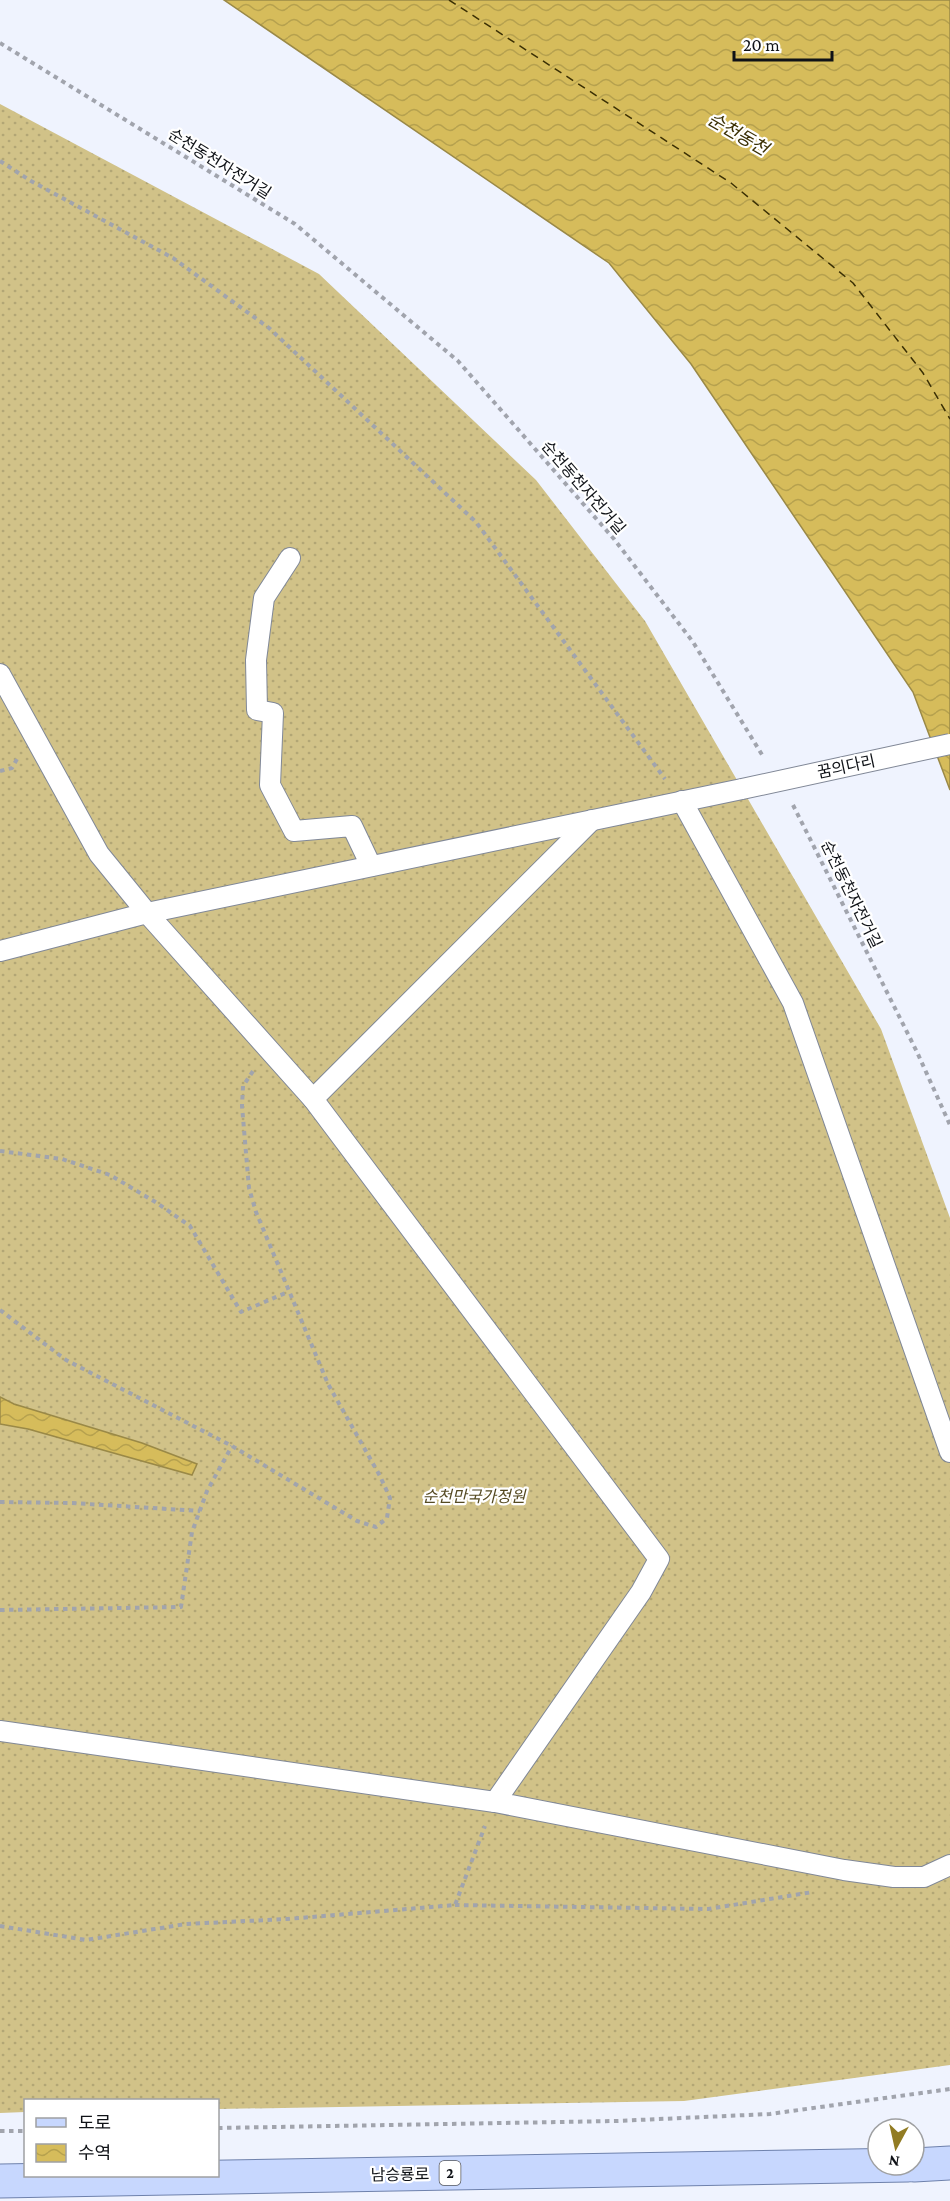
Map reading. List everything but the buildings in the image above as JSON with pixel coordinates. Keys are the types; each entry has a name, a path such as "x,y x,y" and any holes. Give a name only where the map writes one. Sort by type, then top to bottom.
{"main road":[{"path":"926,2164 950,2163"},
{"name":"남승룡로","path":"0,2181 866,2166"}],"street":[{"path":"290,558 264,598 256,660 257,710 273,713 270,785 294,831 352,826 371,866"},
{"path":"0,674 99,854 147,913 313,1099 659,1559 641,1592 495,1802"},
{"name":"꿈의다리","path":"0,951 147,913 950,744"},
{"path":"682,801 793,1003 950,1452"},
{"path":"313,1099 592,820"},
{"path":"0,1731 495,1802 874,1874 924,1877 950,1865"}],"path":[{"name":"순천동천자전거길","path":"0,43 295,224 458,361 636,567 693,642 764,759"},
{"path":"0,161 173,258 269,328 476,522 682,801"},
{"name":"순천동천자전거길","path":"788,798 800,817 906,1030 950,1125"},
{"path":"0,1310 66,1360 232,1446 357,1521 376,1527 387,1518 390,1498 328,1384 288,1292 256,1212 249,1188 242,1107 243,1086 268,1051"},
{"path":"0,1151 62,1158 110,1175 157,1203 190,1226 241,1312 288,1292"},
{"path":"0,1610 181,1607 192,1532 207,1491 232,1446"},
{"path":"0,1502 72,1503 200,1510"},
{"path":"455,1905 495,1802"},
{"path":"0,1926 86,1940 186,1924 287,1919 455,1905 708,1909 817,1892"},
{"path":"219,2128 604,2121 770,2114 950,2089"},
{"path":"0,2131 24,2131"}],"green space":[{"name":"순천만국가정원","path":"0,104 319,274 536,480 645,621 881,1029 950,1218 950,2065 684,2101 219,2109 219,2099 24,2099 24,2112 0,2113"}],"water":[{"name":"순천동천","path":"224,0 950,0 950,790 913,692 691,364 609,263"},
{"path":"0,1397 14,1404 142,1443 197,1464 192,1475 28,1429 0,1424"}],"ferry route":[{"path":"449,0 731,183 853,283 923,373 950,419"}]}
